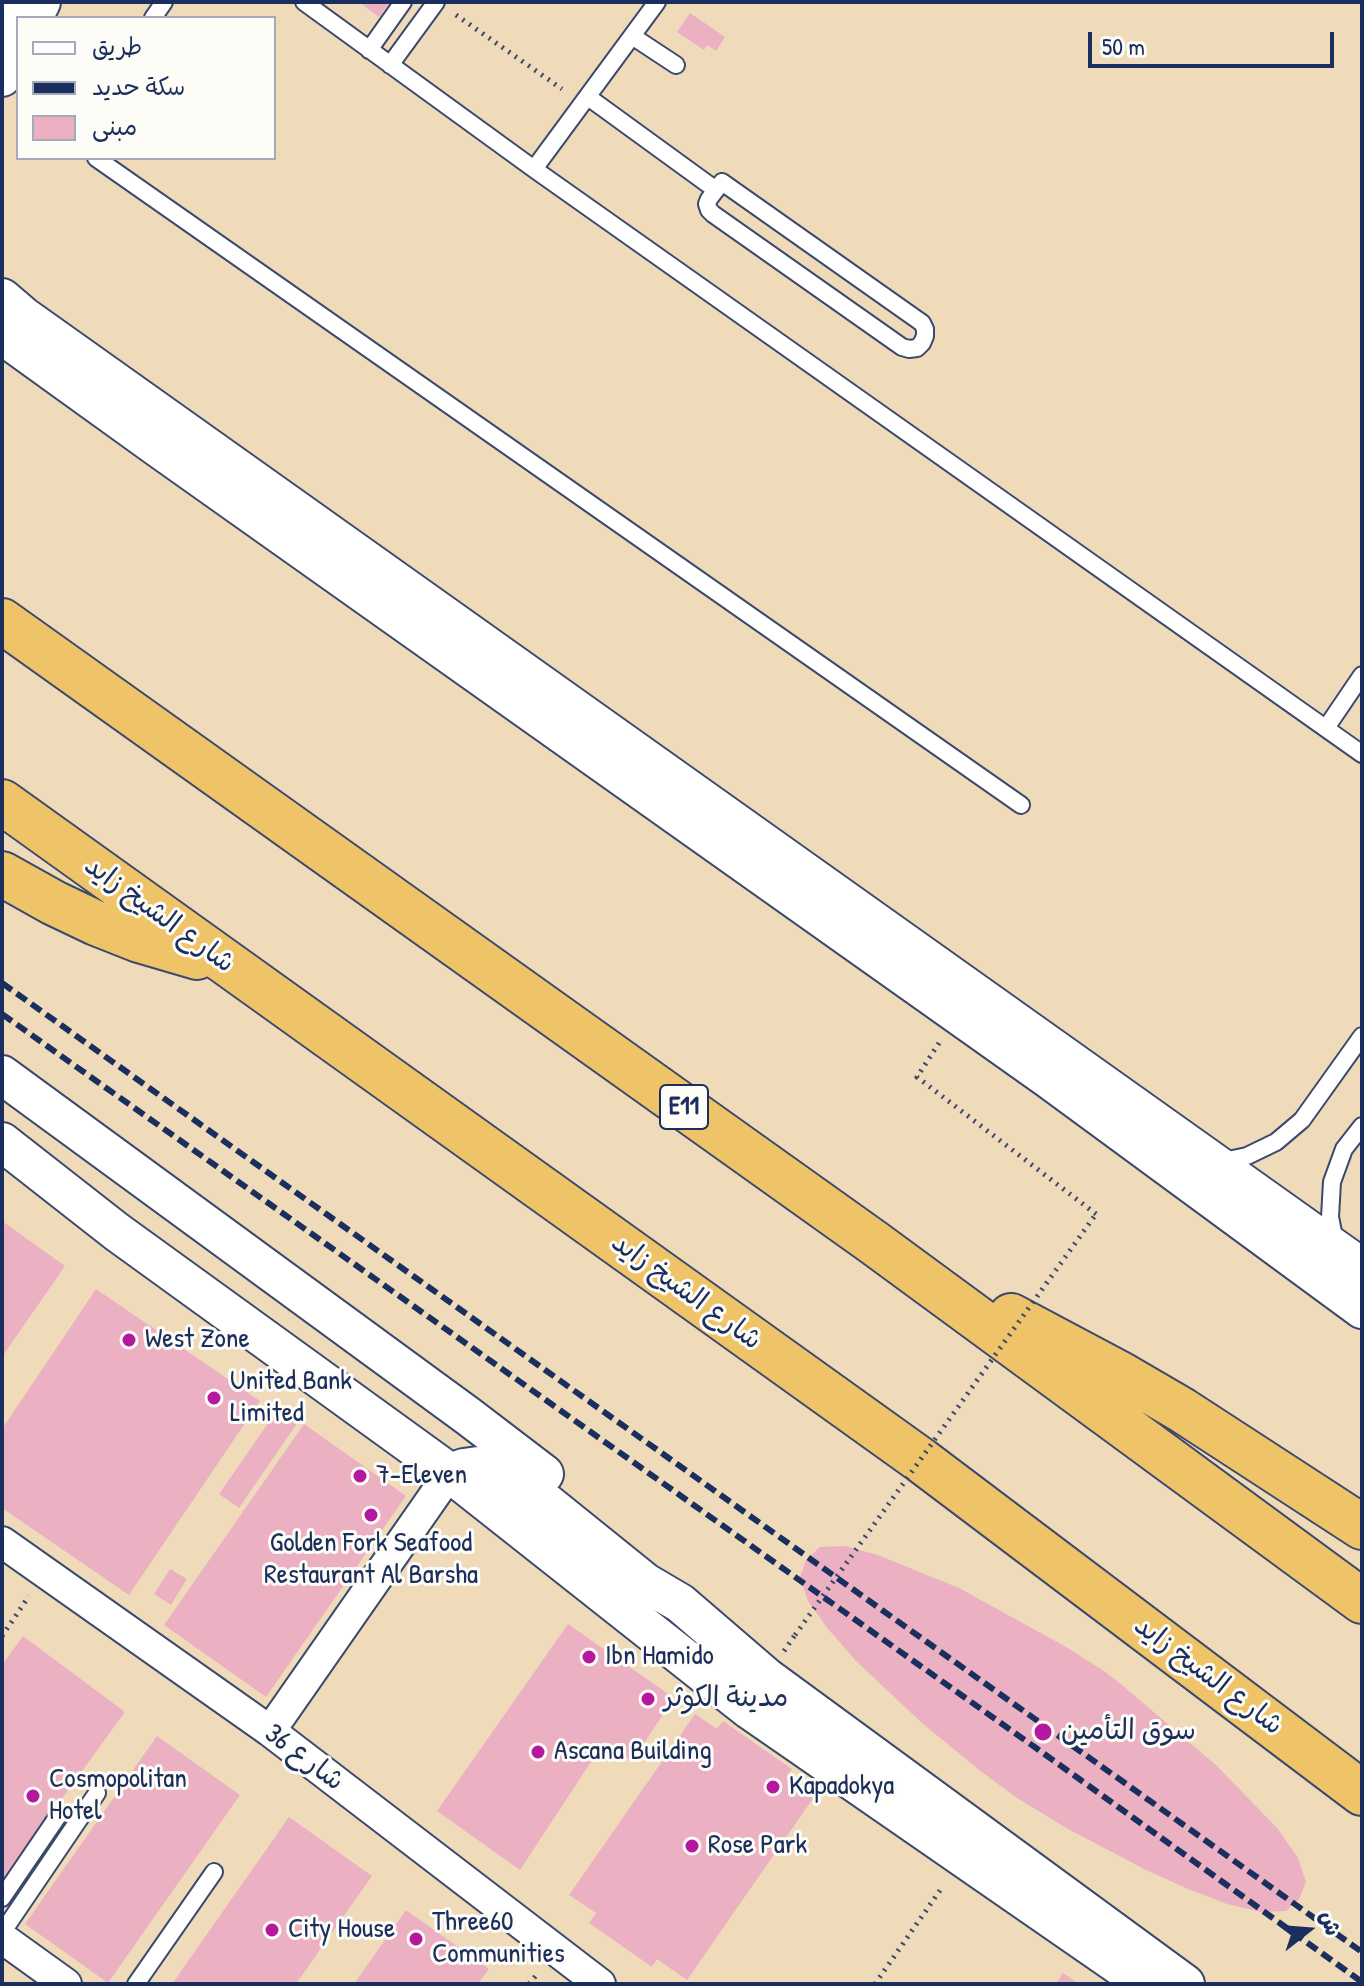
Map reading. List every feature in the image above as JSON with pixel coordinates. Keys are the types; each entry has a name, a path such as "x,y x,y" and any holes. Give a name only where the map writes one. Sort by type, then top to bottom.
{"highway":[{"name":"E11","path":"2,621 873,1242 1362,1601"},
{"name":"شارع الشيخ زايد","path":"2,802 922,1461 1362,1793"},
{"path":"2,874 96,923 139,940 228,965"},
{"path":"873,1242 1122,1375 1182,1410 1362,1527"}],"street":[{"path":"2,17 10,2"},
{"path":"2,77 16,50"},
{"path":"2,298 23,316 1350,1260"},
{"path":"2,335 1049,1079 1362,1309"},
{"path":"2,1075 468,1416 638,1545 659,1566 680,1603"},
{"path":"2,1142 117,1232 450,1473 750,1710 1146,1984"},
{"path":"270,1731 450,1473 478,1466 492,1467 517,1479 646,1583 680,1603 766,1677 1185,1984"},
{"name":"شارع 36","path":"2,1542 270,1731 600,1984"},
{"path":"2,1935 66,1984"}],"lane":[{"path":"304,2 534,169 1362,754"},
{"path":"369,50 403,2"},
{"path":"534,169 657,2"},
{"path":"390,65 443,6"},
{"path":"632,36 676,65"},
{"path":"585,100 716,190"},
{"path":"99,160 1021,805"},
{"path":"722,182 922,323 925,329 922,343 917,348 902,347 713,214 707,204 716,190 722,182"},
{"path":"852,311 870,286"},
{"path":"1326,728 1362,675"},
{"path":"1214,1163 1247,1156 1276,1142 1302,1120 1357,1056 1362,1036"},
{"path":"1350,1260 1330,1217 1332,1182 1344,1149 1362,1126"},
{"path":"2,1935 97,1793"},
{"path":"2,1898 58,1816"},
{"path":"136,1984 214,1872"}],"path":[{"path":"443,6 585,100"},
{"path":"795,1635 1096,1214 917,1077 942,1038"},
{"path":"2,1636 45,1572"},
{"path":"875,1984 963,1857"}],"building":[{"path":"359,2 390,2 379,17"},
{"path":"690,13 725,37 716,51 707,45 704,50 677,32"},
{"path":"2,1221 65,1266 2,1357"},
{"path":"96,1289 260,1401 129,1595 2,1508 2,1429"},
{"path":"278,1409 298,1422 239,1508 219,1494"},
{"path":"304,1424 406,1496 266,1697 164,1625"},
{"name":"سوق التأمين","path":"845,1546 878,1555 959,1588 1104,1671 1217,1766 1278,1829 1298,1858 1306,1882 1299,1899 1286,1911 1261,1912 1227,1904 1188,1889 1068,1829 983,1773 923,1724 856,1661 808,1601 800,1577 806,1560 820,1547"},
{"path":"170,1569 187,1579 171,1605 154,1594"},
{"name":"Ascana Building","path":"568,1624 674,1698 632,1761 604,1742 520,1870 437,1811"},
{"name":"Cosmopolitan Hotel","path":"23,1636 125,1712 2,1881 2,1665"},
{"name":"Rose Park","path":"695,1714 717,1729 723,1721 792,1769 786,1777 814,1797 687,1980 657,1959 652,1967 589,1923 596,1913 569,1895"},
{"path":"157,1736 240,1795 108,1983 25,1924"},
{"name":"City House","path":"289,1817 372,1876 296,1984 172,1984"},
{"name":"Three60 Communities","path":"406,1910 489,1969 478,1984 354,1984"},
{"path":"1063,1973 1079,1984 1056,1984"}],"railway":[{"path":"2,983 1362,1952"},
{"path":"2,1014 1362,1982"}],"place":[{"name":"West Zone","path":"129,1340"},
{"name":"United Bank Limited","path":"214,1398"},
{"name":"7-Eleven","path":"360,1476"},
{"name":"Golden Fork Seafood Restaurant Al Barsha","path":"371,1515"},
{"name":"Ibn Hamido","path":"589,1657"},
{"name":"مدينة الكوثر","path":"648,1699"},
{"name":"سوق التأمين","path":"1043,1732"},
{"name":"Ascana Building","path":"538,1752"},
{"name":"Kapadokya","path":"773,1787"},
{"name":"Cosmopolitan Hotel","path":"33,1796"},
{"name":"Rose Park","path":"692,1846"},
{"name":"City House","path":"272,1930"},
{"name":"Three60 Communities","path":"416,1939"}]}
